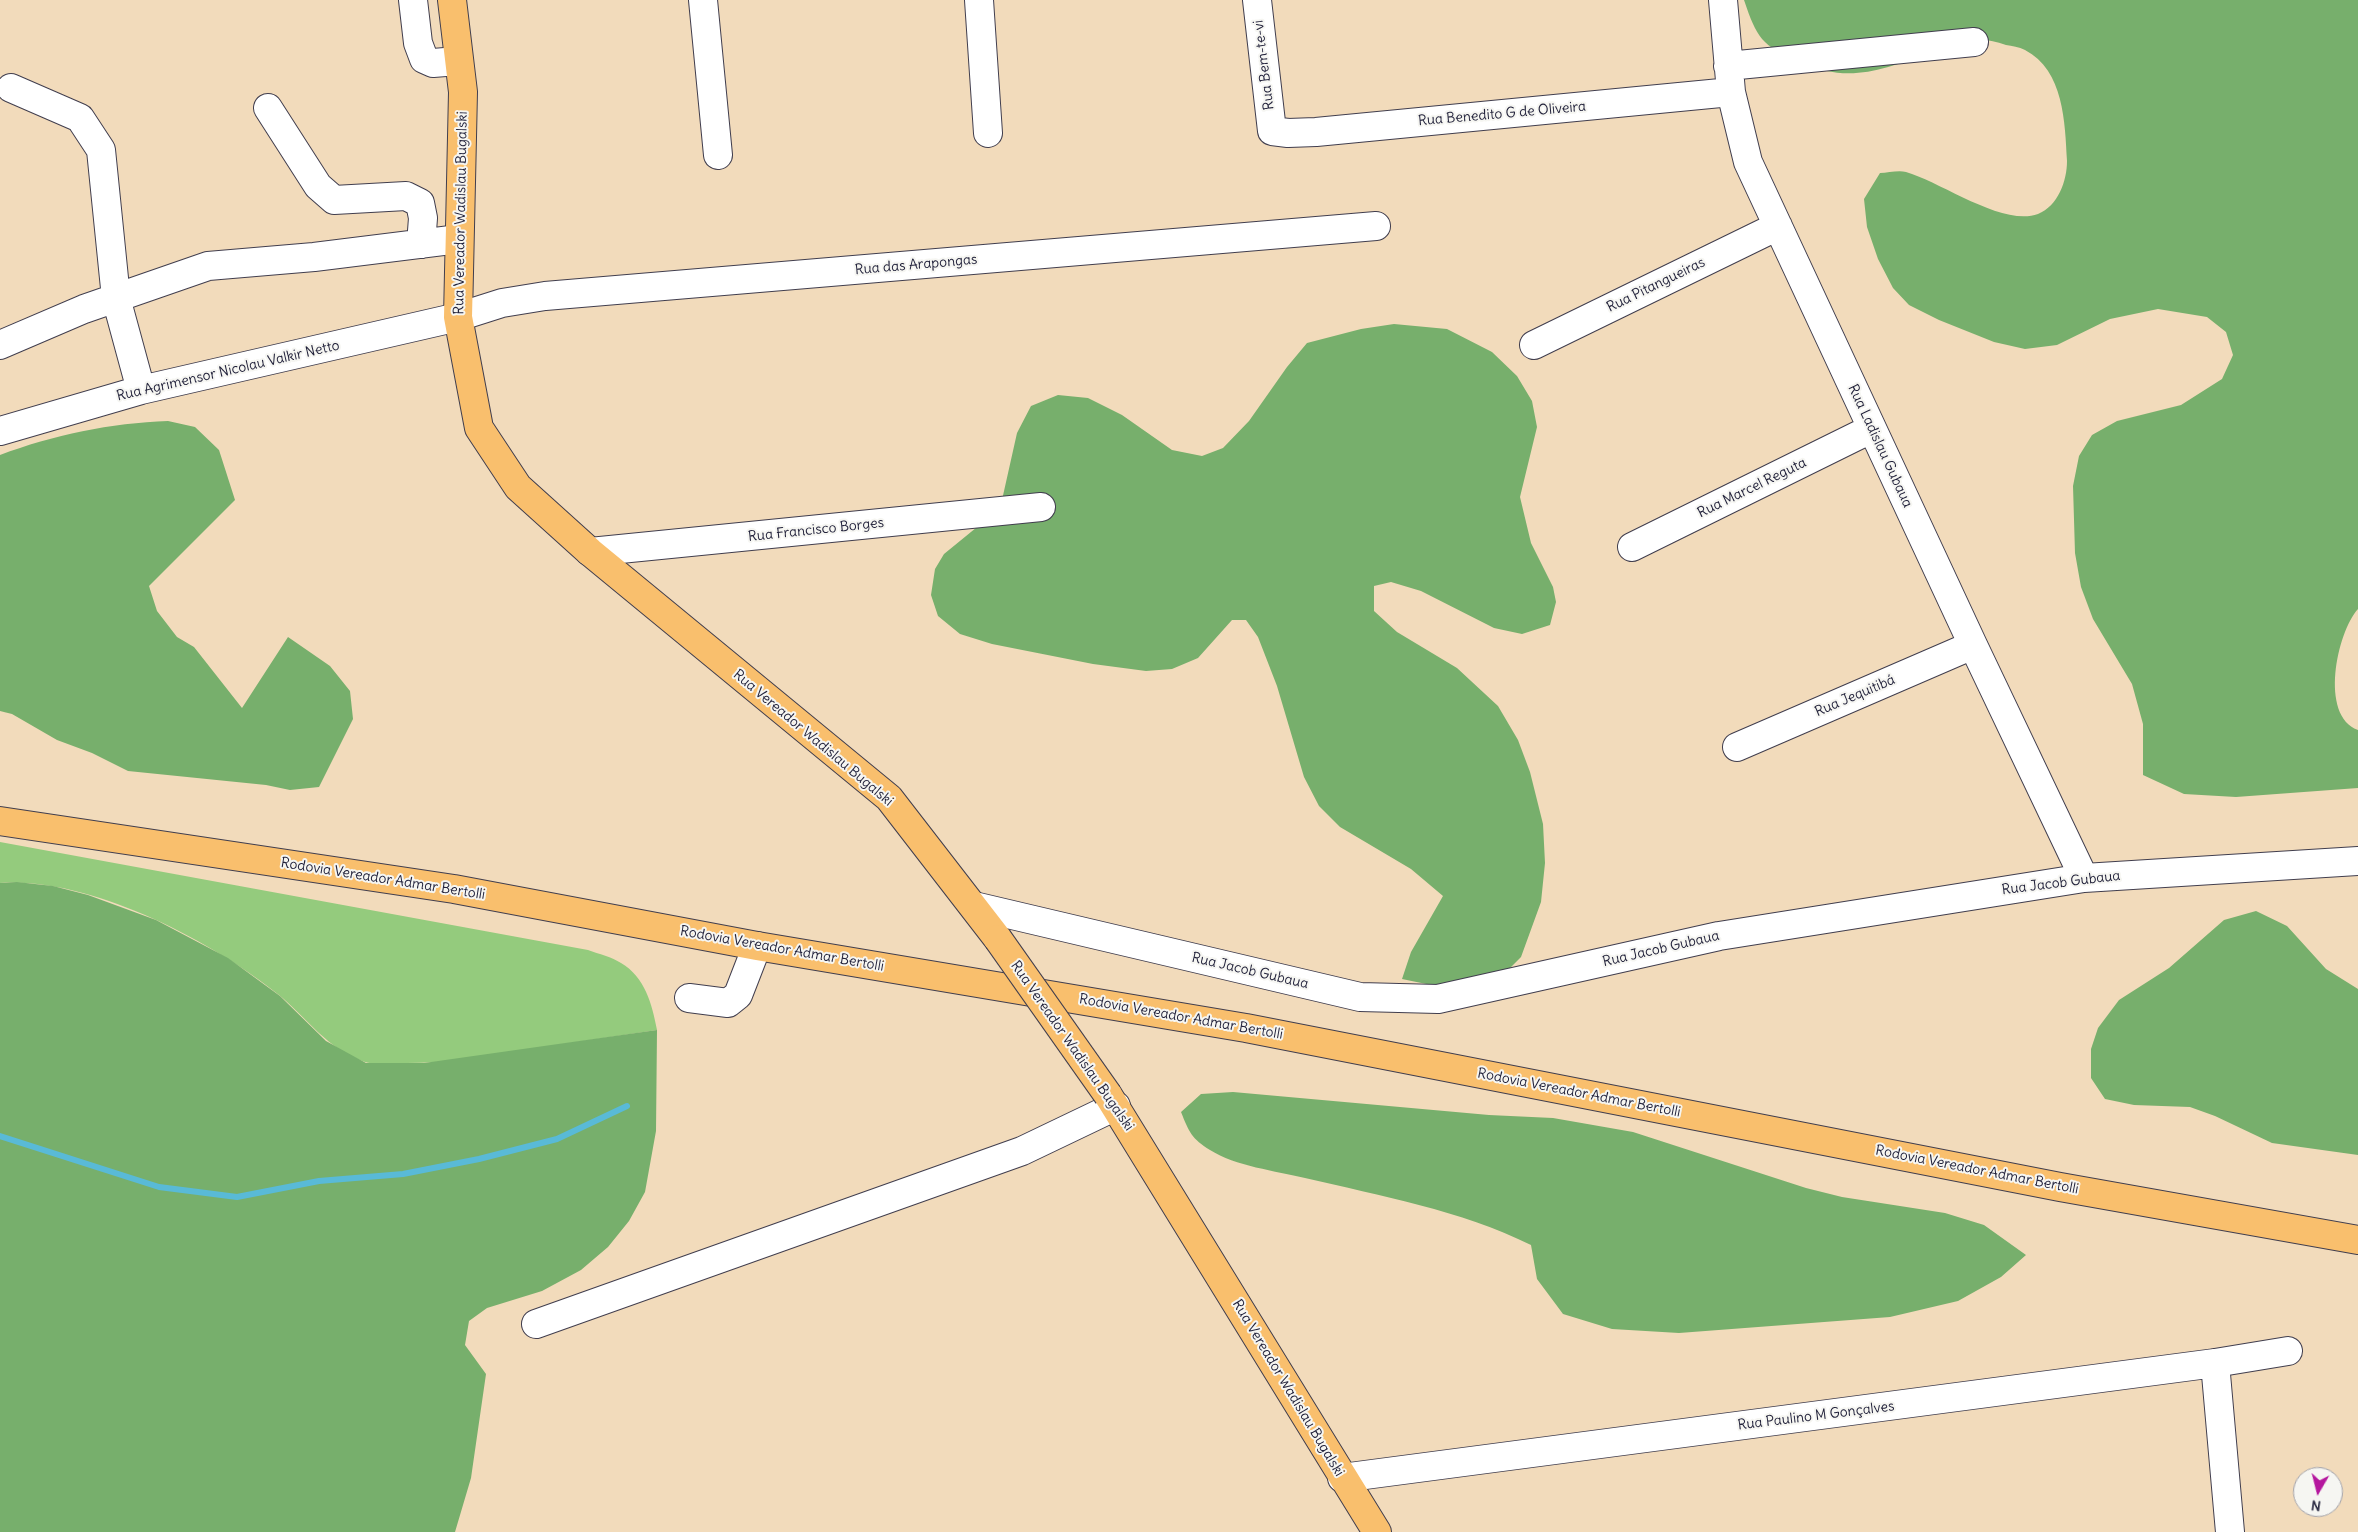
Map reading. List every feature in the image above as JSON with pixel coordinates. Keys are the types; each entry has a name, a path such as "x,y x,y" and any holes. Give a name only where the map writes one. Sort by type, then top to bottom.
{"main road":[{"name":"Rua Vereador Wadislau Bugalski","path":"452,0 462,92 458,317 479,428 518,487 590,552 889,798 974,906 1112,1100 1342,1478 1377,1532"},
{"name":"Rodovia Vereador Admar Bertolli","path":"0,820 454,889 757,946 1246,1028 2060,1187 2358,1240"}],"street":[{"path":"413,0 418,43 424,60 434,63 458,61"},
{"path":"703,0 718,155"},
{"path":"979,0 988,133"},
{"name":"Rua Bem-te-vi","path":"1257,0 1272,131"},
{"name":"Rua Ladislau Gubaua","path":"1723,0 1729,79 1748,162 1871,429 2084,878"},
{"name":"Rua Benedito G de Oliveira","path":"1272,131 1288,133 1316,132 1729,79 1974,42"},
{"path":"11,88 80,118 101,150 116,298 141,390"},
{"path":"268,108 318,186 334,200 406,196 420,203 423,218 421,244"},
{"name":"Rua das Arapongas","path":"458,317 502,303 546,296 1376,226"},
{"name":"Rua Pitangueiras","path":"1534,344 1778,226"},
{"path":"0,345 84,309 208,266 314,257 459,238"},
{"name":"Rua Agrimensor Nicolau Valkir Netto","path":"0,431 141,390 458,317"},
{"name":"Rua Marcel Reguta","path":"1632,547 1871,429"},
{"name":"Rua Francisco Borges","path":"590,552 1042,508"},
{"name":"Rua Jequitibá","path":"1737,747 1973,645"},
{"name":"Rua Jacob Gubaua","path":"974,906 1360,997 1438,1000 1719,936 2084,878 2358,861"},
{"path":"689,998 728,1003 738,996 757,946"},
{"path":"536,1324 1022,1151 1112,1100"},
{"name":"Rua Paulino M Gonçalves","path":"1342,1478 2215,1363 2288,1351"},
{"path":"2215,1363 2230,1532"}],"green space":[{"path":"1744,0 2358,0 2358,609 2350,620 2338,654 2335,692 2339,708 2346,722 2358,730 2358,788 2236,797 2184,794 2143,775 2143,724 2132,684 2093,619 2081,587 2075,553 2073,486 2079,456 2092,435 2117,421 2181,405 2222,379 2233,355 2226,332 2207,317 2158,309 2110,319 2057,345 2025,349 1994,342 1939,320 1909,305 1893,288 1878,259 1867,227 1864,199 1880,173 1906,172 1972,202 2008,214 2024,216 2038,214 2051,205 2063,184 2067,161 2060,99 2048,70 2038,59 2023,49 1979,40 1958,42 1896,65 1865,72 1834,72 1817,69 1786,56 1768,45 1757,32"},
{"path":"1394,324 1447,329 1492,352 1517,376 1532,401 1537,427 1520,497 1531,543 1553,587 1556,602 1550,625 1522,634 1494,628 1421,591 1391,582 1374,586 1374,611 1397,632 1457,668 1498,706 1518,740 1530,772 1543,824 1545,863 1541,902 1521,957 1508,970 1436,986 1402,979 1411,952 1443,896 1411,869 1340,827 1319,806 1304,777 1277,686 1258,637 1246,620 1232,620 1198,658 1172,669 1146,671 1093,664 992,644 960,634 938,616 931,595 935,569 944,554 982,523 1002,500 1017,433 1031,406 1058,395 1088,398 1122,415 1172,450 1202,456 1223,448 1249,421 1287,367 1307,343 1361,329"},
{"path":"168,421 195,427 219,450 235,500 149,586 157,611 177,637 194,647 242,708 288,637 330,666 350,691 353,719 319,787 290,790 266,785 128,771 92,753 57,740 12,714 0,711 0,455 82,431 125,424"},
{"path":"0,842 588,950 610,957 629,969 636,976 642,983 650,1001 657,1030 461,1060 377,1064 365,1062 329,1041 279,995 251,974 219,953 184,934 110,901 72,890 35,884 0,883"},
{"path":"17,882 53,886 88,895 156,920 228,958 280,996 326,1041 366,1063 424,1063 657,1030 656,1131 645,1192 629,1221 608,1247 581,1270 542,1291 487,1308 469,1321 465,1345 486,1374 471,1478 455,1532 0,1532 0,883"},
{"path":"2256,911 2287,926 2326,969 2358,989 2358,1155 2272,1143 2215,1116 2190,1107 2134,1105 2105,1099 2091,1078 2091,1049 2098,1028 2119,1000 2169,968 2224,920"},
{"path":"1233,1092 1489,1115 1553,1118 1633,1132 1806,1188 1842,1197 1945,1213 1984,1225 2026,1255 2001,1277 1958,1301 1890,1317 1679,1333 1612,1329 1563,1314 1537,1279 1531,1245 1476,1222 1448,1213 1243,1164 1220,1156 1210,1150 1192,1134 1181,1112 1201,1094"}],"waterway":[{"path":"0,1136 159,1187 237,1197 319,1181 403,1174 479,1159 557,1139 627,1106"}]}
